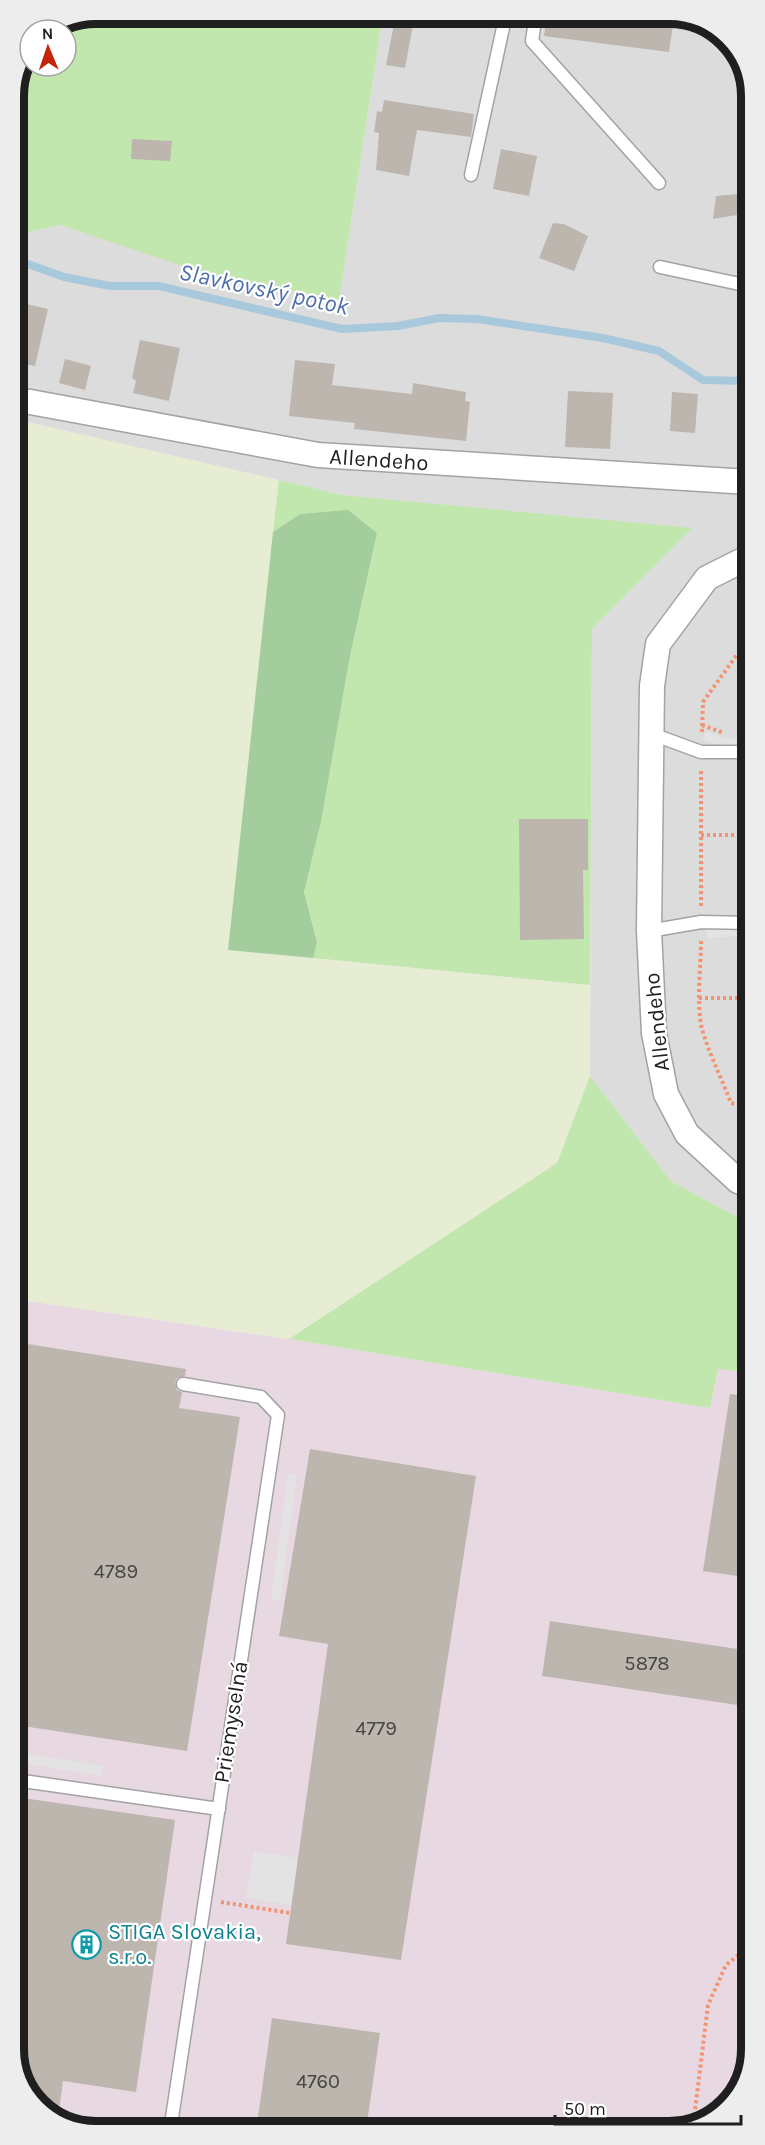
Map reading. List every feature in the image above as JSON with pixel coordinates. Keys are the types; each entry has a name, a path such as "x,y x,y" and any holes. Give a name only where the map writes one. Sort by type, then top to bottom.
{"street":[{"name":"Allendeho","path":"24,401 318,455 741,481"},
{"name":"Allendeho","path":"741,561 707,578 658,644 652,686 649,931 654,1033 666,1094 687,1134 741,1182"}],"lane":[{"path":"471,175 504,24"},
{"path":"535,24 532,41 659,183"},
{"path":"660,267 741,284"},
{"path":"652,734 701,752 741,752"},
{"path":"649,931 701,922 741,923"},
{"name":"Priemyselná","path":"172,2121 279,1415 261,1397 183,1384"},
{"path":"24,1781 219,1809"}],"path":[{"path":"741,649 703,702 700,835 701,990 699,998 702,1028 731,1103 741,1106"},
{"path":"700,835 741,835"},
{"path":"699,998 741,998"},
{"path":"220,1902 290,1913"},
{"path":"694,2117 708,2005 726,1965 741,1953"}],"shaded area":[{"path":"381,24 674,24 697,29 717,42 736,68 741,96 741,1219 671,1181 590,1076 592,629 691,529 342,495 24,421 24,233 60,225 204,272 339,300"},
{"path":"705,731 726,738 741,738 741,747 726,747 703,740"},
{"path":"706,926 741,926 741,936 707,938"},
{"path":"24,1300 289,1339 710,1408 718,1369 741,1372 741,2049 737,2072 726,2093 717,2103 697,2116 669,2121 91,2121 68,2116 48,2103 29,2077 24,2049"},
{"path":"288,1474 297,1474 280,1601 271,1600"},
{"path":"24,1753 104,1766 102,1776 24,1763"},
{"path":"254,1851 298,1858 291,1905 246,1898"}],"green space":[{"path":"381,24 339,300 204,273 60,225 24,233 26,78 78,78 78,27 86,25"},
{"path":"24,421 279,480 228,950 590,985 590,1076 557,1163 289,1339 24,1300"},
{"path":"279,480 342,495 692,528 592,629 590,985 313,958 317,941 304,892 321,822 350,656 377,533 300,514 273,532"},
{"path":"348,510 377,533 350,656 321,822 304,892 317,942 313,958 228,950 273,532 300,514"},
{"path":"590,1076 671,1181 741,1219 741,1372 718,1369 710,1408 289,1339 557,1163"}],"building":[{"path":"394,24 413,24 405,68 386,65"},
{"path":"546,24 673,24 669,52 544,36"},
{"path":"384,100 474,114 471,137 417,130 409,176 376,170 379,133 374,132 377,111 382,112"},
{"path":"132,139 172,141 170,161 131,159"},
{"path":"501,149 537,156 529,196 493,189"},
{"path":"741,194 741,214 713,219 716,196"},
{"path":"553,223 564,224 588,236 574,271 539,258"},
{"path":"24,303 48,309 35,366 24,364"},
{"path":"140,340 180,348 169,401 133,393 136,381 132,378"},
{"path":"65,359 91,366 85,390 59,383"},
{"path":"295,360 335,364 332,385 412,394 413,383 466,392 465,401 470,402 466,441 354,429 355,423 289,416"},
{"path":"568,391 613,393 610,449 565,447"},
{"path":"672,392 698,394 695,433 670,431"},
{"path":"519,819 588,819 588,870 583,870 584,939 520,940"},
{"path":"24,1343 186,1369 185,1376 177,1378 175,1383 177,1390 182,1392 179,1408 240,1417 187,1751 24,1726"},
{"path":"730,1394 741,1396 741,1577 703,1571"},
{"path":"310,1449 476,1476 401,1960 286,1944 328,1644 279,1636"},
{"path":"550,1621 741,1650 741,1706 542,1676"},
{"name":"STIGA Slovakia, s.r.o.","path":"24,1798 175,1820 136,2092 63,2081 59,2110 42,2097 26,2068 24,2049"},
{"path":"272,2018 380,2033 367,2121 257,2121"}],"waterway":[{"name":"Slavkovský potok","path":"24,263 64,277 110,286 159,286 342,329 398,326 439,318 477,319 603,338 659,351 703,380 741,381"}],"place":[{"name":"STIGA Slovakia, s.r.o.","path":"87,1945"}]}
